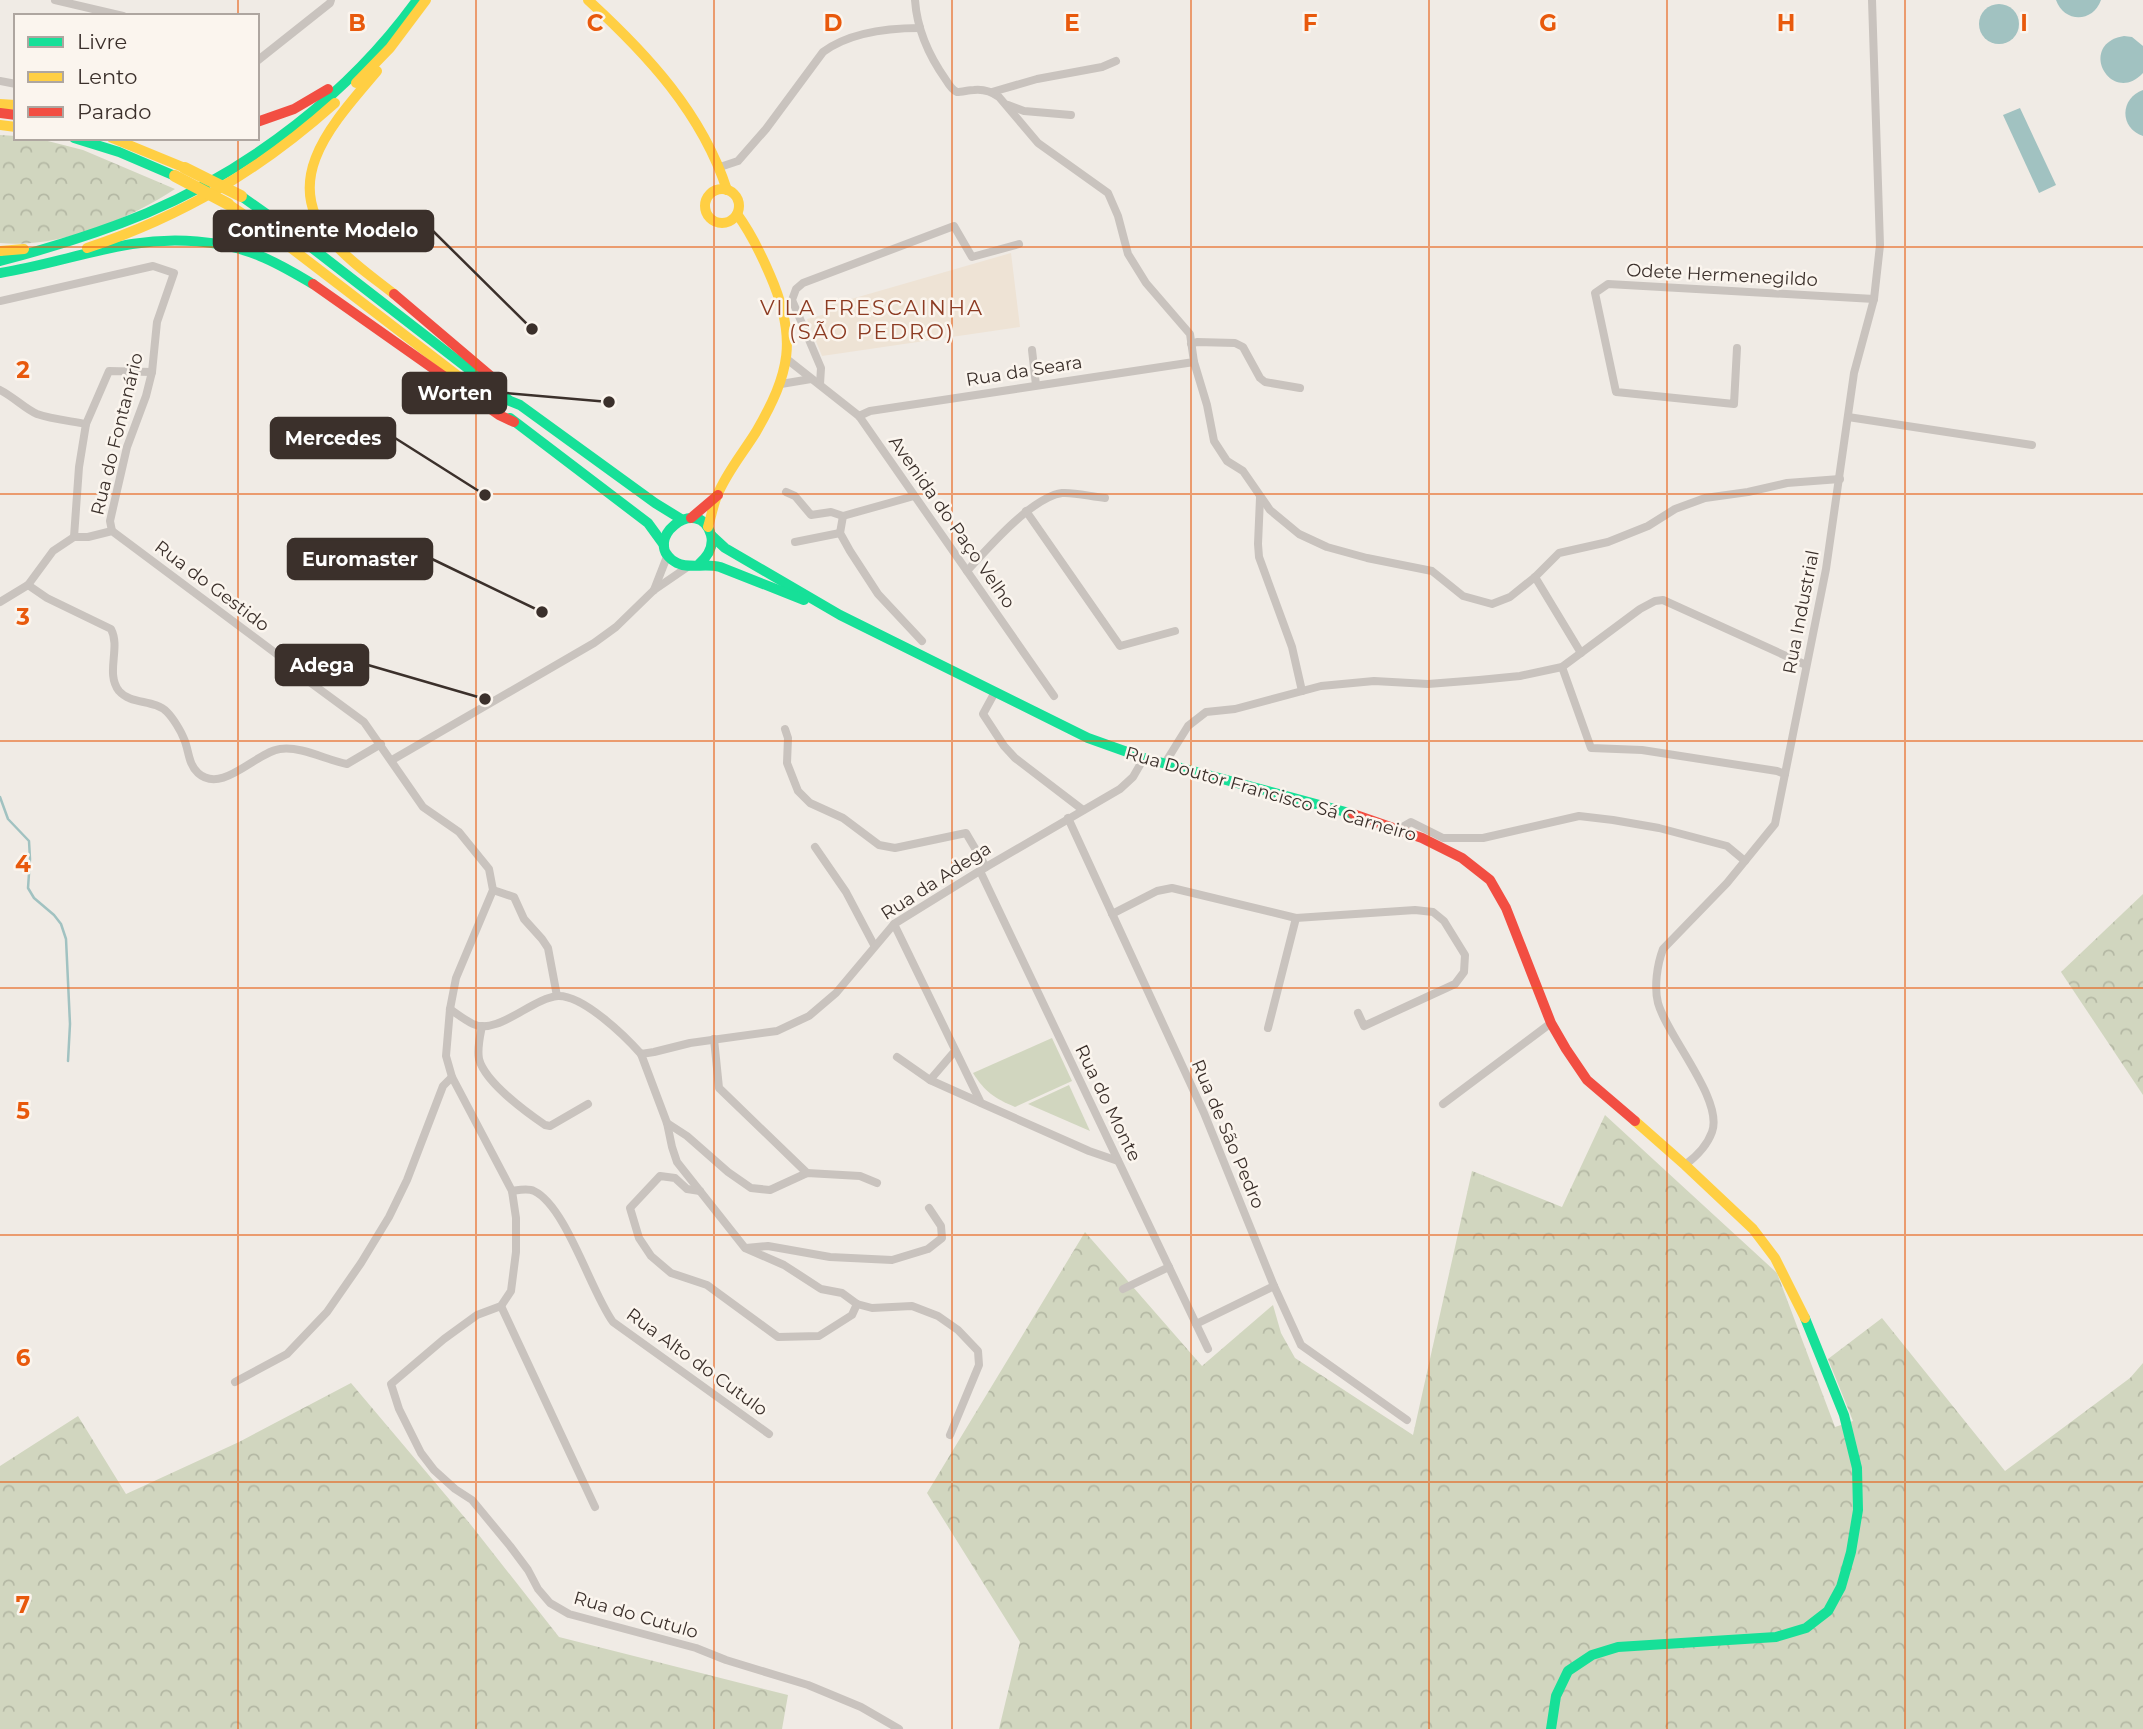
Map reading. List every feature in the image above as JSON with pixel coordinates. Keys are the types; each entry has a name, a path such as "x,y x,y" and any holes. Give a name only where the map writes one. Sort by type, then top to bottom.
{"main road":[{"path":"0,261 38,252 129,222 186,196 231,170 288,131 342,85 379,47 417,0"},
{"path":"24,269 32,264 143,228 191,205 239,177 303,131 332,106 390,48 426,0"},
{"path":"116,140 180,172 274,235 648,523 677,563 694,565 710,552 710,532 718,495 781,384 788,360 789,328 783,306 752,237 737,214 737,200 727,190 720,167 703,133 673,89 611,20 588,0"},
{"path":"390,48 387,59 323,141 311,166 309,193 316,219 333,243 515,396 520,405"},
{"path":"259,122 282,116 304,106 330,88 342,85"},
{"path":"80,140 180,172 240,196 285,227 510,401 520,405 655,503 686,518 698,519 710,532"},
{"path":"720,167 713,192 706,201 706,212 713,220 752,237"},
{"path":"713,192 727,190"},
{"path":"723,223 737,214"},
{"path":"0,274 132,244 165,241 214,243 260,256 312,283 499,415 514,422"},
{"path":"0,251 24,249 38,252"},
{"path":"666,549 668,529 718,495"},
{"name":"Rua Doutor Francisco Sá Carneiro","path":"710,532 725,548 840,615 1088,738 1144,758 1317,803 1422,838 1462,858 1490,880 1506,908 1550,1023 1587,1080 1685,1165 1753,1229 1776,1258 1799,1303 1826,1367 1844,1415 1857,1468 1858,1510 1851,1552 1841,1587 1828,1611 1806,1628 1776,1637 1618,1647 1592,1655 1568,1671 1556,1696 1551,1729"},
{"name":"Rua Doutor Francisco Sá Carneiro","path":"694,565 717,566 840,615"}],"street":[{"path":"55,0 114,14"},
{"path":"259,59 330,4 331,0"},
{"path":"915,0 920,28 933,62 958,92 975,89 992,92 1037,79 1102,67 1116,61"},
{"name":"Rua Industrial","path":"1685,1165 1702,1151 1713,1130 1713,1110 1687,1057 1662,1015 1656,984 1660,957 1663,949 1727,883 1775,824 1826,569 1854,373 1874,299 1880,245 1872,0"},
{"path":"720,167 738,161 766,129 823,52 835,44 876,31 920,28"},
{"path":"259,50 271,50"},
{"path":"992,92 1038,143 1108,193 1118,216 1128,254 1146,283 1190,334 1194,362 1214,441 1227,461 1242,471 1270,510 1299,534 1327,547 1432,571 1463,596 1492,604 1510,597 1559,553 1608,542 1648,526 1675,509 1705,498 1787,483 1840,479"},
{"path":"1005,104 1024,111 1071,115"},
{"path":"820,384 821,368 792,300 796,289 803,283 954,226 972,257 1019,244"},
{"name":"Rua do Fontanário","path":"0,300 153,266 174,273 156,322 152,372 127,447 110,521 112,531"},
{"name":"Odete Hermenegildo","path":"1737,348 1734,404 1616,392 1595,293 1608,285 1874,299"},
{"path":"1191,344 1235,343 1242,347 1265,382 1300,388"},
{"path":"1032,350 1037,385"},
{"name":"Avenida do Paço Velho","path":"788,360 859,416 1054,696"},
{"name":"Rua da Seara","path":"859,416 870,411 1194,362"},
{"path":"74,537 79,467 86,424 109,371 152,372"},
{"path":"781,384 811,379"},
{"path":"0,390 40,415 86,424"},
{"path":"1849,417 2032,445"},
{"path":"786,492 794,496 811,514 831,512 843,516 914,496"},
{"path":"967,571 1026,511 1038,503 1061,493 1105,498"},
{"path":"1260,496 1259,557 1292,647 1302,691"},
{"path":"1026,511 1120,646 1175,631"},
{"path":"843,516 840,533 878,594 922,641"},
{"path":"0,602 28,585 54,551 74,537 88,537 112,531"},
{"name":"Rua do Gestido","path":"112,531 364,722 392,760"},
{"path":"795,542 840,533"},
{"path":"654,590 666,549"},
{"path":"595,1507 501,1306 511,1291 516,1252 516,1218 512,1191 452,1077 446,1056 456,978 493,890 489,869 459,832 423,807 392,760 594,643 654,590 694,565"},
{"path":"1535,577 1581,653"},
{"path":"28,585 47,598 111,629 115,637 113,676 119,691 129,698 156,705 167,712 184,738 191,763 199,774 210,779 222,778 279,749 299,750 347,764 381,744"},
{"path":"1165,763 1188,726 1206,712 1235,709 1321,686 1374,681 1428,684 1479,680 1520,676 1562,667 1640,609 1663,600 1806,665"},
{"path":"1562,667 1591,748 1642,750 1785,774"},
{"path":"995,692 983,714 1004,746 1015,758 1083,810"},
{"name":"Rua do Monte","path":"785,729 788,738 787,763 797,791 810,803 843,818 879,845 894,848 966,833 1208,1349"},
{"name":"Rua da Adega","path":"641,1054 714,1039 777,1031 809,1016 836,993 894,924 1120,789 1133,777 1144,758"},
{"path":"1399,830 1411,822 1443,838 1483,838 1579,816 1695,836 1727,846 1745,861"},
{"name":"Rua de São Pedro","path":"1068,818 1204,1113 1274,1286 1301,1345 1407,1420"},
{"path":"815,847 846,892 874,945"},
{"path":"1112,914 1157,891 1172,888 1296,918 1415,910 1433,912 1444,920 1465,955 1464,972 1455,984 1364,1026 1357,1013"},
{"path":"493,890 514,897 524,919 548,948 557,996"},
{"path":"1268,1028 1296,918"},
{"path":"894,924 981,1103"},
{"path":"450,1009 475,1025 490,1026 545,999 567,997 597,1013 620,1031 641,1054 667,1123 677,1161 745,1248 784,1265 821,1289 842,1293 857,1304 872,1308 912,1306 938,1316 958,1330 978,1350 979,1365 950,1435"},
{"path":"1443,1104 1550,1023"},
{"path":"482,1026 478,1047 480,1063 508,1098 550,1126 588,1104"},
{"path":"714,1039 719,1088 807,1172 860,1176 877,1183"},
{"path":"930,1080 954,1052"},
{"path":"897,1057 930,1080 1089,1151 1118,1161"},
{"path":"235,1382 287,1354 334,1302 389,1217 407,1180 443,1086 452,1077"},
{"path":"667,1123 751,1188 770,1189 807,1172"},
{"path":"700,1191 687,1189 675,1178 660,1176 630,1208 639,1238 650,1256 671,1273 707,1285 778,1338 819,1336 852,1315 857,1304"},
{"name":"Rua Alto do Cutulo","path":"512,1191 531,1189 547,1199 586,1267 604,1310 613,1322 769,1434"},
{"path":"745,1248 768,1246 830,1257 892,1259 928,1249 942,1238 941,1226 929,1208"},
{"path":"1123,1289 1169,1267"},
{"path":"1196,1324 1274,1286"},
{"name":"Rua do Cutulo","path":"501,1306 477,1315 391,1384 399,1409 421,1453 434,1470 472,1500 522,1562 550,1603 569,1614 696,1647 726,1660 808,1685 861,1707 899,1729"}],"green space":[{"path":"0,135 14,136 14,140 44,140 83,150 175,189 136,211 91,230 45,241 0,243"},
{"path":"2143,894 2143,1095 2061,972"},
{"path":"1052,1038 1072,1081 1015,1107 991,1094 973,1073"},
{"path":"1069,1085 1090,1131 1028,1104"},
{"path":"1605,1115 1777,1273 1835,1427 1853,1421 1828,1359 1882,1318 2005,1471 2130,1378 2143,1363 2143,1729 999,1729 1020,1642 927,1493 1085,1232 1202,1366 1273,1305 1281,1333 1295,1358 1413,1435 1472,1171 1562,1207"},
{"path":"351,1383 471,1525 559,1637 788,1695 782,1729 0,1729 0,1466 78,1416 126,1494 239,1442"}],"shaded area":[{"path":"1011,253 1020,327 822,356 807,319 829,313 827,306"}],"water":[{"path":"2056,0 2101,0 2092,13 2078,17 2065,13"},
{"path":"1999,4 2007,5 2013,10 2018,16 2018,32 2013,38 2007,43 1999,44 1991,43 1985,38 1980,32 1979,24 1980,16 1985,10 1991,5"},
{"path":"2124,36 2132,37 2143,46 2143,73 2131,82 2120,83 2110,78 2100,60 2102,50 2110,41"},
{"path":"2143,90 2143,136 2130,127 2125,113 2130,99"},
{"path":"2020,108 2056,185 2039,193 2003,115"}],"waterway":[{"path":"0,797 8,819 29,841 28,888 34,898 61,924 66,939 70,1024 68,1061"}],"traffic: fast":[{"path":"0,261 74,240 129,220 186,195 224,174 261,150 330,96 361,66 417,0"},
{"path":"80,140 119,152 175,176"},
{"path":"241,196 510,401 520,405 681,519"},
{"path":"0,273 132,244 197,241 245,251 273,262 313,284"},
{"path":"510,418 648,523 664,545"},
{"path":"699,564 712,544 711,535 704,523 695,518 684,519 674,525 664,544 666,554 677,563 720,567 804,600"},
{"path":"712,536 725,548 840,615 1088,738 1144,758 1353,814"},
{"path":"1551,1729 1556,1696 1568,1671 1592,1655 1618,1647 1776,1637 1806,1628 1828,1611 1841,1587 1851,1552 1858,1510 1857,1468 1844,1415 1805,1318"}],"traffic: slow":[{"path":"356,83 390,48 426,0"},
{"path":"588,0 631,42 688,110 703,135 727,190"},
{"path":"377,71 330,130 318,152 311,174 310,196 317,219 333,242 354,263 394,294"},
{"path":"87,248 156,221 219,189 278,149 335,103"},
{"path":"0,104 14,105"},
{"path":"0,125 14,127"},
{"path":"117,140 185,168"},
{"path":"185,168 241,196"},
{"path":"175,176 228,204"},
{"path":"722,189 734,194 739,206 734,218 722,223 710,218 705,206 710,194 722,189"},
{"path":"228,204 274,235 466,382"},
{"path":"708,527 721,488 768,411 783,373 786,355 787,337 779,298 759,251 737,214"},
{"path":"0,251 24,249"},
{"path":"1635,1121 1753,1229 1775,1258 1805,1318"}],"traffic: jam":[{"path":"259,121 294,109 328,89"},
{"path":"0,113 14,115"},
{"path":"313,284 499,415 514,422"},
{"path":"394,294 493,378"},
{"path":"691,518 718,495"},
{"path":"1353,814 1422,838 1462,858 1490,880 1506,908 1551,1023 1566,1049 1587,1080 1635,1121"}],"place":[{"name":"Continente Modelo","path":"532,329"},
{"name":"Worten","path":"609,402"},
{"name":"Mercedes","path":"485,495"},
{"name":"Euromaster","path":"542,612"},
{"name":"Adega","path":"485,699"}],"district":[{"name":"VILA FRESCAINHA (SÃO PEDRO)","path":"872,320"}]}
